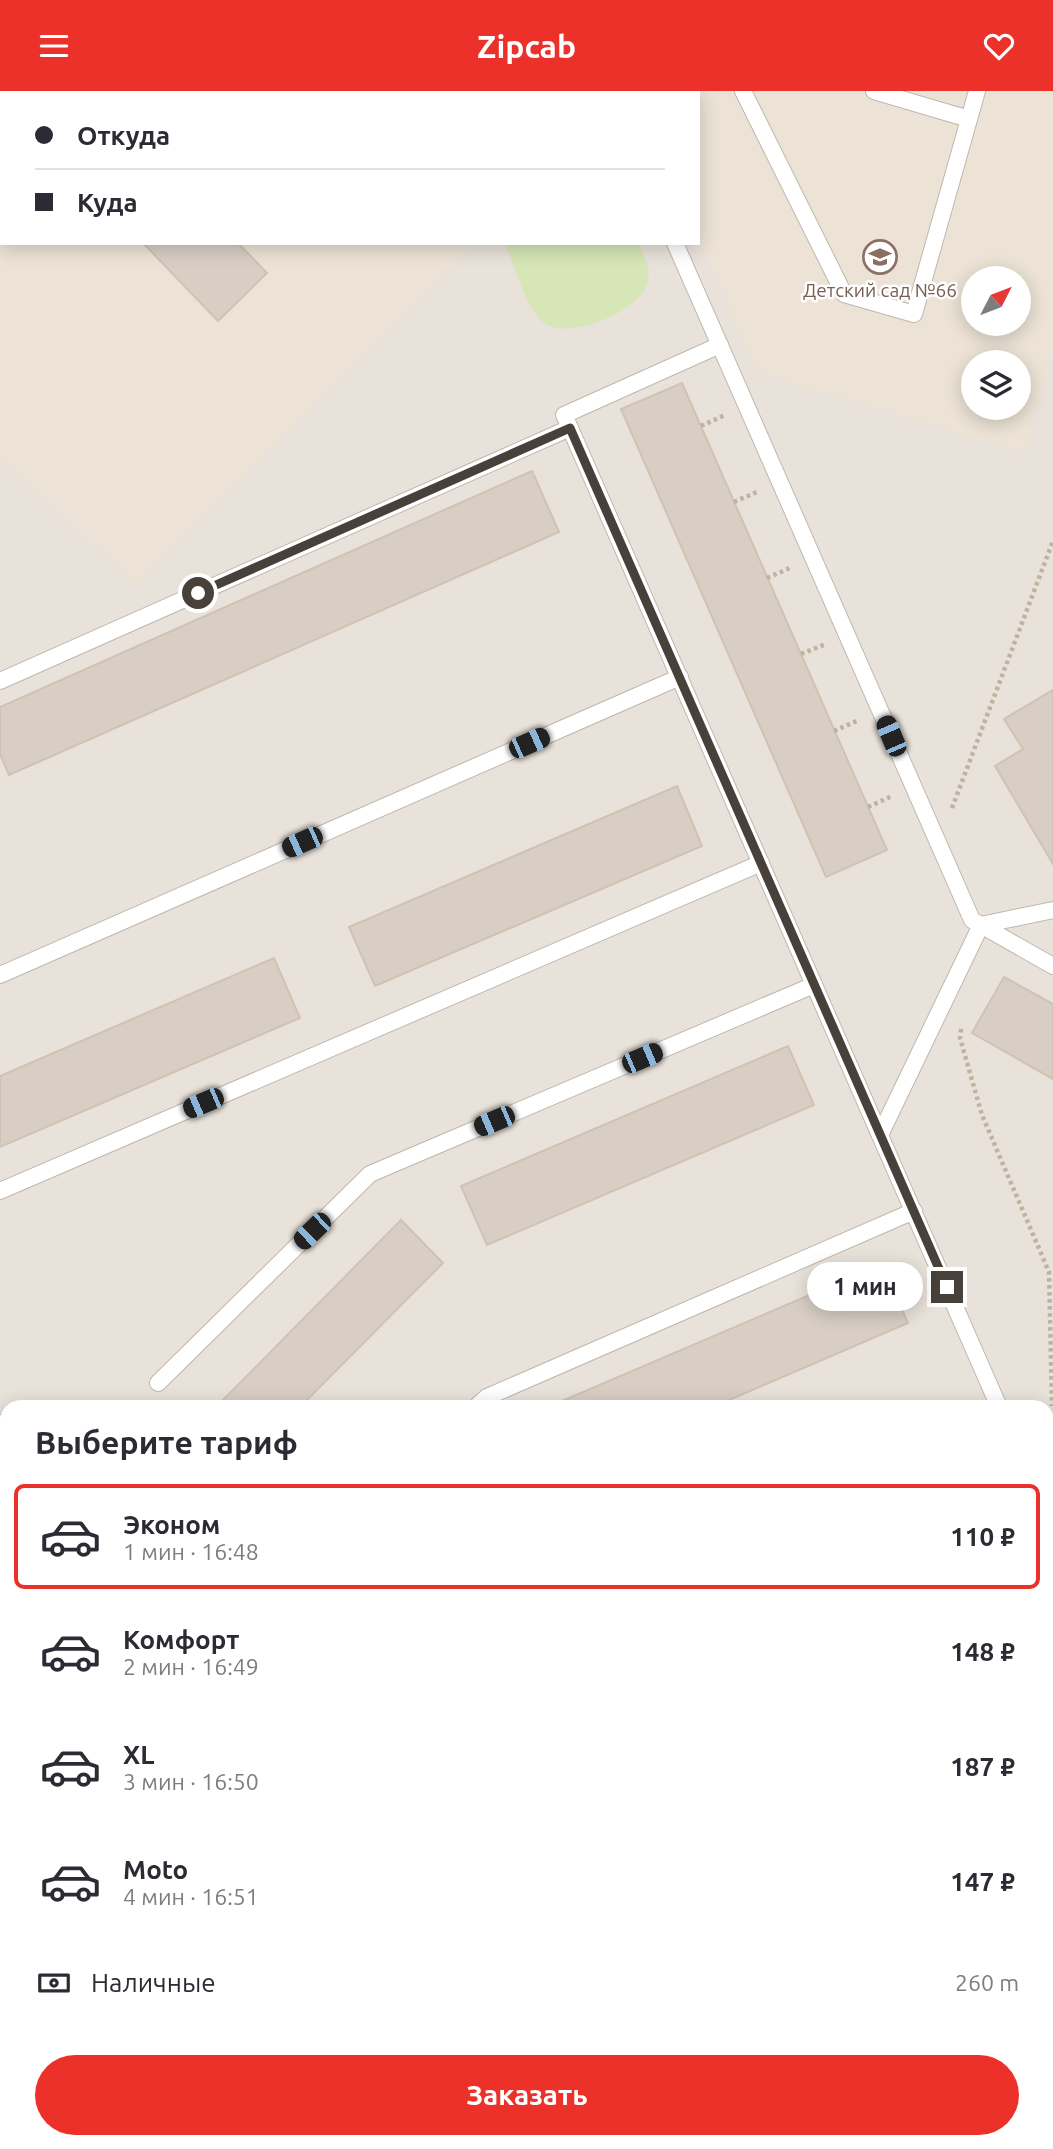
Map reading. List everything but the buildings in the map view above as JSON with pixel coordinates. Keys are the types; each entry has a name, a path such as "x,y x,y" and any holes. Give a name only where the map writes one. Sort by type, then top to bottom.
{"lane":[{"path":"743,91 844,295 914,314 977,91"},
{"path":"874,91 970,119"},
{"path":"676,245 971,920 1053,966"},
{"path":"720,345 564,415 996,1400"},
{"path":"0,681 570,428"},
{"path":"0,975 680,677"},
{"path":"0,1191 761,863"},
{"path":"981,925 1053,910"},
{"path":"880,1135 981,925"},
{"path":"158,1383 370,1174 814,985"},
{"path":"484,1400 914,1211"}],"path":[{"path":"939,845 1053,541"},
{"path":"962,1026 960,1038 982,1115 1049,1272 1050,1400"}],"shaded area":[{"path":"700,91 1053,91 1053,1400 0,1400 0,245 700,245"},
{"name":"Детский сад №66","path":"700,91 1053,91 1053,355 1024,452 759,373 700,241"},
{"path":"0,245 470,245 136,586 0,455"}],"green space":[{"path":"506,245 639,245 648,268 647,284 631,304 603,320 571,328 557,328 546,324 533,310"}],"place":[{"name":"Детский сад №66","path":"880,257"}],"route":[{"path":"198,593 570,428 947,1287"}]}
